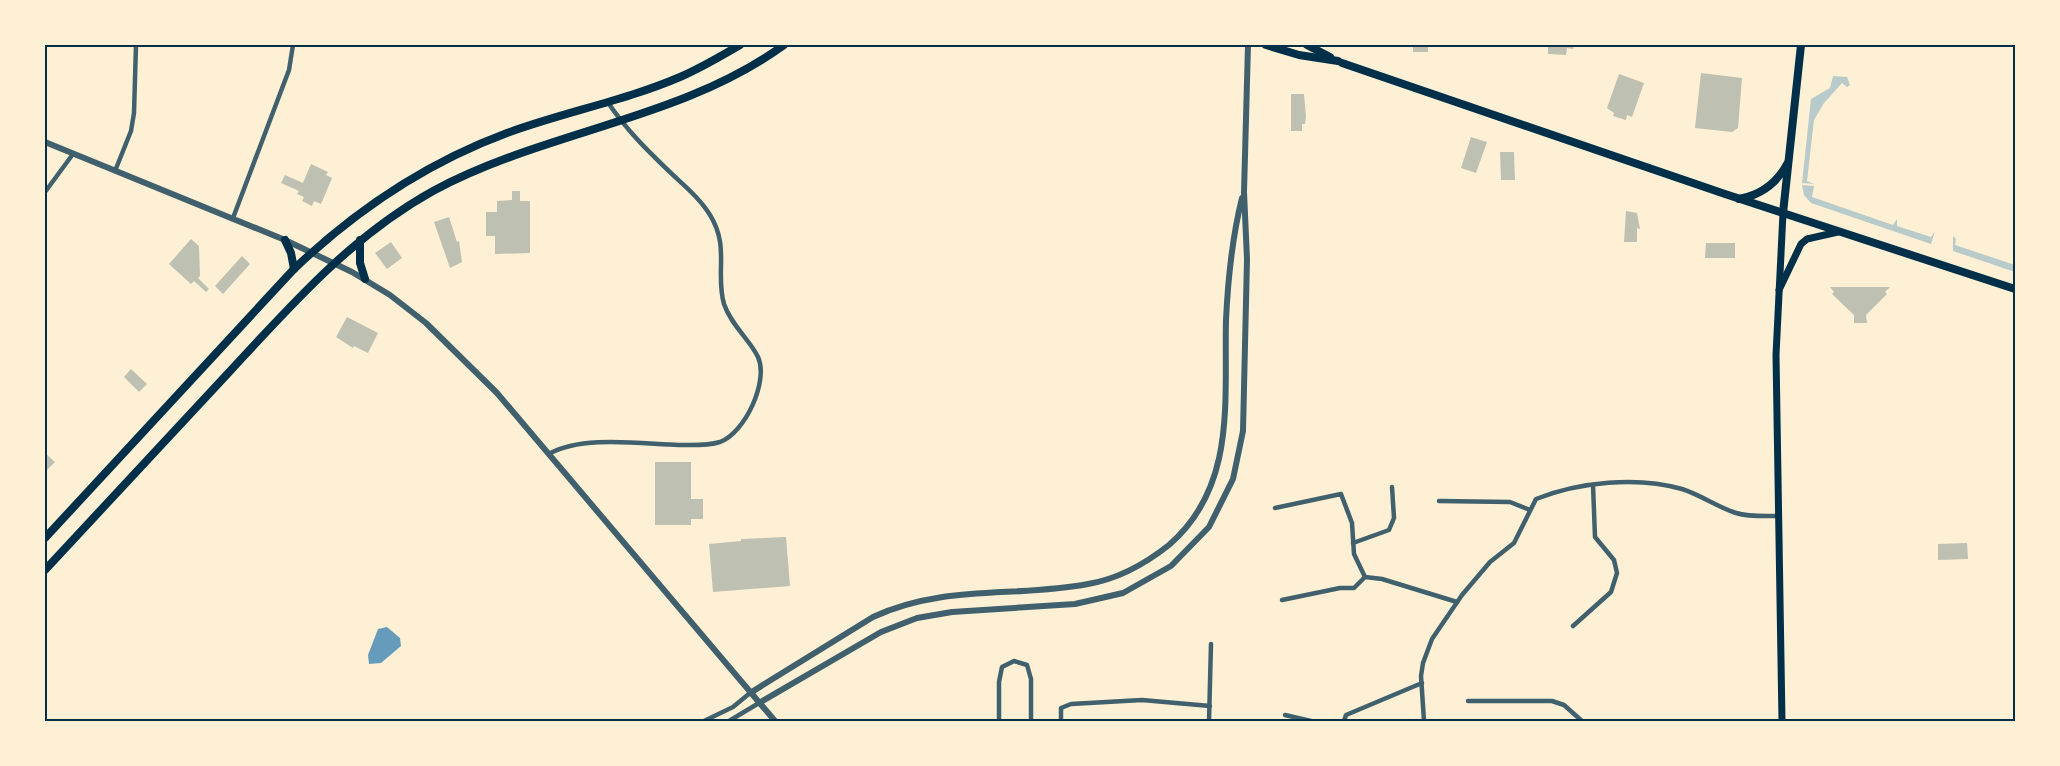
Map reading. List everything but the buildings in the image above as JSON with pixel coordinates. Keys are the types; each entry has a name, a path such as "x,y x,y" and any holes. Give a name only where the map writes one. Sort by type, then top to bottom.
{"highway":[{"path":"1266,45 1299,55 1340,62"},
{"path":"1307,45 1340,62 1739,199 2015,289"}],"main road":[{"path":"45,537 294,269 367,207 449,158 508,132 681,77 740,45"},
{"path":"45,570 304,291 333,262 360,240 432,192 488,164 543,144 621,122 713,87 784,45"},
{"path":"1782,721 1777,295 1801,45"},
{"path":"1739,199 1754,195 1772,183 1789,160"},
{"path":"1777,295 1801,244 1807,239 1838,232"},
{"path":"285,240 292,254 294,269"},
{"path":"360,240 360,263 365,279"}],"street":[{"path":"115,171 131,131 134,113 136,45"},
{"path":"233,218 289,70 293,45"},
{"path":"729,721 816,668 898,624 935,615 1075,604 1107,598 1154,577 1197,541 1209,527 1227,496 1237,464 1243,431 1248,240 1244,192 1248,45"},
{"path":"549,454 577,444 696,445 720,442 740,429 747,419 755,398 760,364 724,304 722,248 716,225 702,203 621,122 607,101"},
{"path":"45,142 312,252 365,279 407,308 461,355 549,454 775,721"},
{"path":"45,192 73,154"},
{"path":"704,721 733,706 750,693 873,617 893,608 932,597 1073,586 1102,581 1138,566 1173,541 1203,503 1216,474 1223,445 1230,257 1244,192"},
{"path":"1424,721 1422,684 1426,650 1457,602 1490,562 1514,543 1536,499 1593,485 1666,485 1697,495 1737,514 1778,516"},
{"path":"1573,626 1611,591 1617,573 1614,560 1594,537 1593,485"},
{"path":"1353,543 1389,530 1394,518 1392,487"},
{"path":"1275,508 1341,494 1349,510 1358,566 1365,578"},
{"path":"1439,501 1510,502 1530,510"},
{"path":"1282,600 1340,588 1354,588 1365,578 1382,579 1457,602"},
{"path":"1209,721 1211,644"},
{"path":"999,721 999,682 1002,667 1014,661 1027,665 1031,679 1031,721"},
{"path":"1344,721 1346,716 1358,709 1373,706 1422,684"},
{"path":"1061,721 1061,708 1071,704 1142,700 1210,706"},
{"path":"1468,700 1551,701 1576,712 1582,721"},
{"path":"1285,715 1311,721"}],"shaded area":[{"path":"1833,76 1847,77 1850,85 1847,87 1842,83 1824,103 1814,120 1807,181 1814,184 1802,183 1811,99 1830,88"},
{"path":"1802,185 1814,186 1812,197 1893,225 1897,219 1897,226 1931,237 1935,231 1931,244 1811,203 1804,195"},
{"path":"1953,236 1956,239 1955,245 2015,265 2015,272 1953,251"}],"water":[{"path":"387,627 400,638 401,646 381,663 369,664 368,655 378,629"}]}
